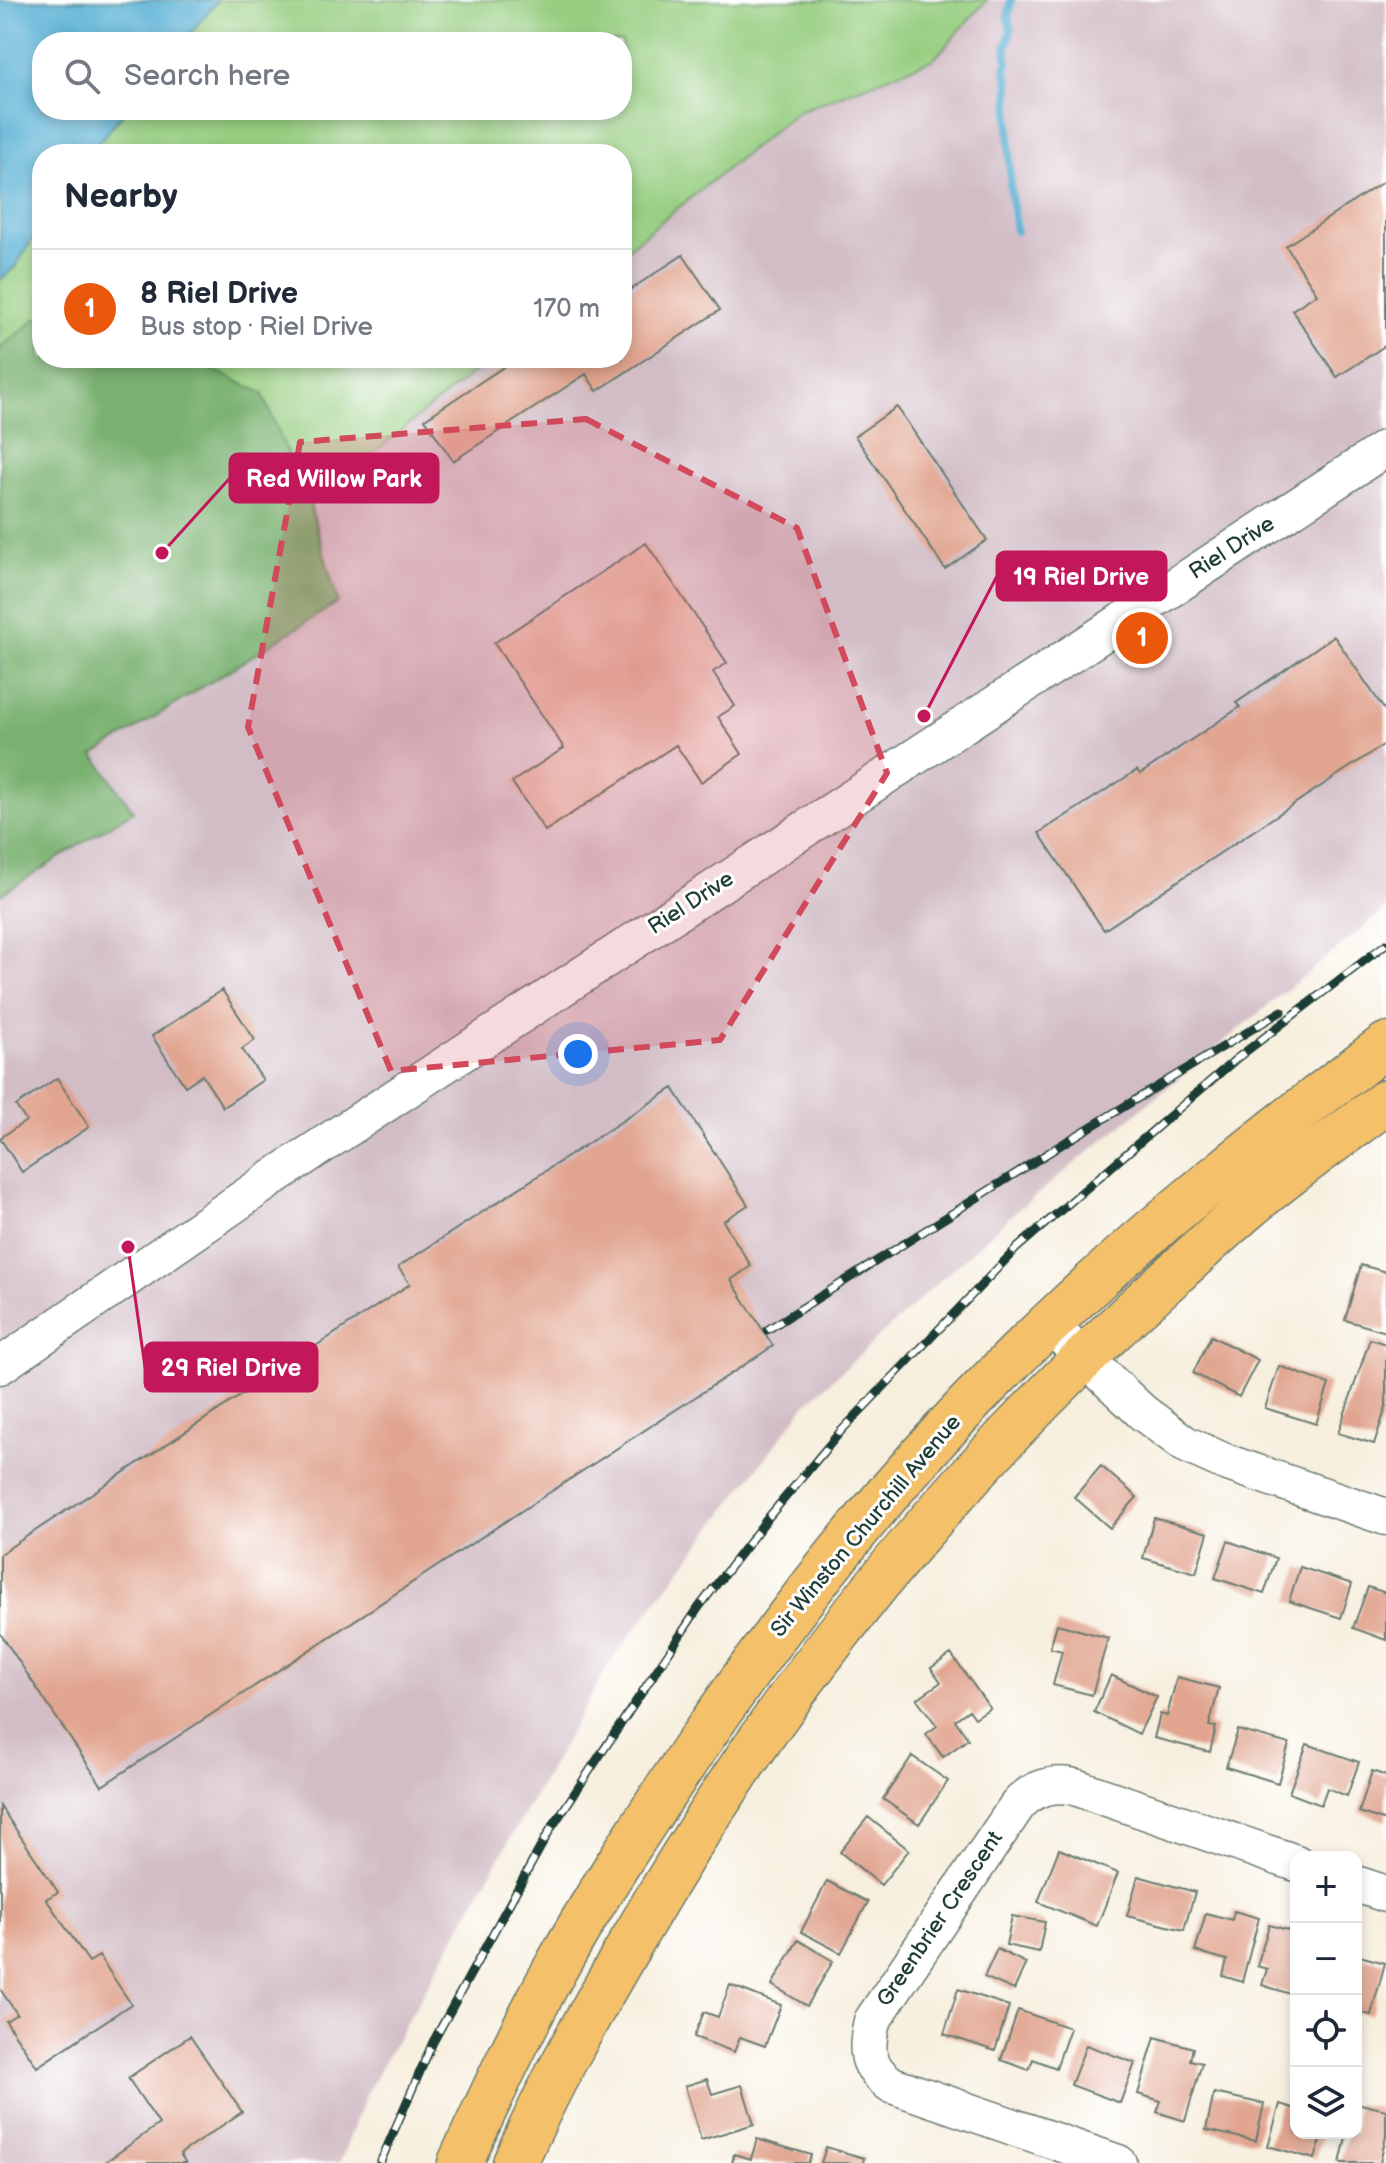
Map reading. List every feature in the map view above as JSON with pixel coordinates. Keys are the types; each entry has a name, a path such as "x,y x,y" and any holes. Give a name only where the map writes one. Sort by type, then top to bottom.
{"main road":[{"name":"Sir Winston Churchill Avenue","path":"460,2163 499,2077 554,1970 629,1844 747,1671 813,1582 906,1473 1049,1324 1154,1229 1254,1145 1386,1045"},
{"name":"Sir Winston Churchill Avenue","path":"515,2163 603,1990 675,1866 788,1696 853,1611 932,1518 1083,1357 1268,1190 1386,1102"}],"street":[{"name":"Riel Drive","path":"0,1366 283,1171 1386,448"},
{"path":"1049,1324 1142,1412 1185,1444 1225,1462 1386,1517"},
{"name":"Greenbrier Crescent","path":"1118,2163 892,2085 873,2068 869,2059 868,2035 872,2021 1017,1806 1025,1796 1040,1789 1057,1785 1075,1787 1290,1861"},
{"path":"1362,1886 1386,1894"}],"highlighted area":[{"path":"586,419 797,528 887,773 720,1040 391,1071 248,727 300,442"}],"shaded area":[{"path":"987,0 1386,0 1386,909 1014,1213 806,1404 609,1664 365,2096 340,2163 0,2163 0,895 132,811 94,755 338,602 309,504 479,368 632,368 632,245 797,112 934,59"}],"green space":[{"path":"218,0 987,0 934,59 797,112 632,245 632,144 97,144 118,120 632,120 632,32 191,32"},
{"path":"32,240 32,368 479,368 310,504 338,602 94,755 133,811 0,895 0,280 15,267"},
{"path":"32,322 32,368 209,368 262,393 309,504 338,602 94,755 133,811 0,895 0,348"}],"water":[{"path":"0,0 218,0 191,32 32,32 32,120 118,120 97,144 32,144 32,240 15,267 0,280"}],"building":[{"path":"1386,180 1386,345 1337,377 1292,310 1317,294 1286,246"},
{"path":"683,255 720,310 632,368 632,288"},
{"path":"502,368 632,368 597,391 586,374 453,461 425,419"},
{"path":"897,407 987,540 945,569 855,436"},
{"path":"646,543 727,663 713,672 735,706 718,717 742,754 701,782 676,745 545,831 512,782 564,748 494,643"},
{"path":"1334,636 1386,712 1386,743 1104,930 1039,833 1137,770 1140,774 1240,707 1236,703"},
{"path":"222,990 255,1040 242,1049 263,1080 223,1107 202,1075 185,1086 152,1036"},
{"path":"57,1078 89,1127 22,1172 0,1138 26,1121 16,1106"},
{"path":"673,1088 748,1205 723,1221 751,1266 731,1280 773,1346 102,1786 0,1633 0,1554 410,1284 398,1267"},
{"path":"1361,1265 1386,1272 1386,1332 1345,1320"},
{"path":"1211,1336 1258,1360 1239,1397 1193,1373"},
{"path":"1370,1339 1386,1344 1386,1407 1374,1444 1338,1433"},
{"path":"1279,1366 1329,1384 1316,1424 1265,1408"},
{"path":"1101,1466 1137,1497 1110,1528 1074,1497"},
{"path":"1154,1518 1208,1533 1196,1573 1143,1558"},
{"path":"1228,1541 1276,1558 1264,1594 1215,1578"},
{"path":"1300,1567 1352,1584 1341,1618 1289,1601"},
{"path":"1368,1587 1386,1593 1386,1640 1353,1628"},
{"path":"1057,1624 1108,1638 1092,1695 1053,1685 1062,1651 1050,1648"},
{"path":"951,1654 990,1708 975,1718 969,1710 955,1720 968,1739 943,1757 926,1734 937,1726 917,1699 941,1682 931,1668"},
{"path":"1111,1675 1157,1697 1139,1734 1094,1712"},
{"path":"1177,1677 1219,1688 1209,1726 1216,1727 1210,1752 1154,1738 1160,1714 1167,1716"},
{"path":"1238,1730 1289,1744 1278,1783 1226,1767"},
{"path":"1307,1744 1359,1762 1347,1796 1327,1788 1321,1805 1289,1793"},
{"path":"912,1756 948,1781 919,1824 883,1799"},
{"path":"1372,1771 1386,1776 1386,1821 1359,1812"},
{"path":"0,1806 58,1892 46,1899 89,1962 99,1956 131,2004 37,2067 6,2021 17,2014 0,1989"},
{"path":"868,1817 909,1850 881,1885 840,1852"},
{"path":"1059,1849 1118,1873 1097,1926 1038,1902"},
{"path":"1138,1876 1195,1892 1184,1930 1127,1916"},
{"path":"827,1881 868,1902 841,1953 801,1932"},
{"path":"1234,1911 1259,1918 1242,1982 1223,1976 1227,1960 1195,1951 1206,1913 1232,1920"},
{"path":"1012,1916 1045,1922 1039,1952 1006,1945"},
{"path":"1269,1925 1290,1930 1290,1994 1262,1985 1267,1969 1257,1966"},
{"path":"798,1940 833,1961 807,2006 772,1985"},
{"path":"997,1949 1026,1963 1014,1990 984,1977"},
{"path":"1362,1957 1385,1963 1371,2015 1362,2013"},
{"path":"730,1985 781,2005 765,2046 740,2037 734,2052 694,2037 704,2012 718,2017"},
{"path":"958,1989 1009,2006 995,2051 944,2034"},
{"path":"1018,2010 1070,2028 1056,2068 1033,2059 1029,2070 1001,2060"},
{"path":"190,2036 242,2112 180,2154 186,2163 104,2163 159,2124 128,2078"},
{"path":"1155,2037 1193,2048 1190,2060 1202,2063 1185,2121 1157,2112 1161,2101 1138,2094"},
{"path":"1086,2045 1135,2063 1120,2103 1071,2085"},
{"path":"707,2079 712,2094 742,2085 754,2124 701,2140 685,2086"},
{"path":"1214,2093 1264,2104 1256,2141 1206,2130"},
{"path":"1280,2104 1290,2107 1290,2139 1321,2139 1315,2159 1268,2146"},
{"path":"1362,2104 1386,2110 1386,2136 1380,2163 1340,2163 1346,2139 1362,2139"},
{"path":"757,2139 811,2155 808,2163 732,2163 734,2154 751,2159"},
{"path":"826,2147 864,2158 863,2163 821,2163"}],"waterway":[{"path":"1011,0 1008,18 1011,30 1006,48 1008,64 1005,67 1009,82 1010,187 1016,231"}],"railway":[{"path":"380,2163 433,2042 550,1830 699,1607 767,1519 841,1431 1017,1248 1236,1059 1386,944"},
{"path":"767,1330 1064,1143 1282,1011"}],"place":[{"name":"Red Willow Park","path":"162,553"},
{"name":"8 Riel Drive","path":"1142,638"},
{"name":"19 Riel Drive","path":"924,716"},
{"name":"29 Riel Drive","path":"128,1247"}]}
